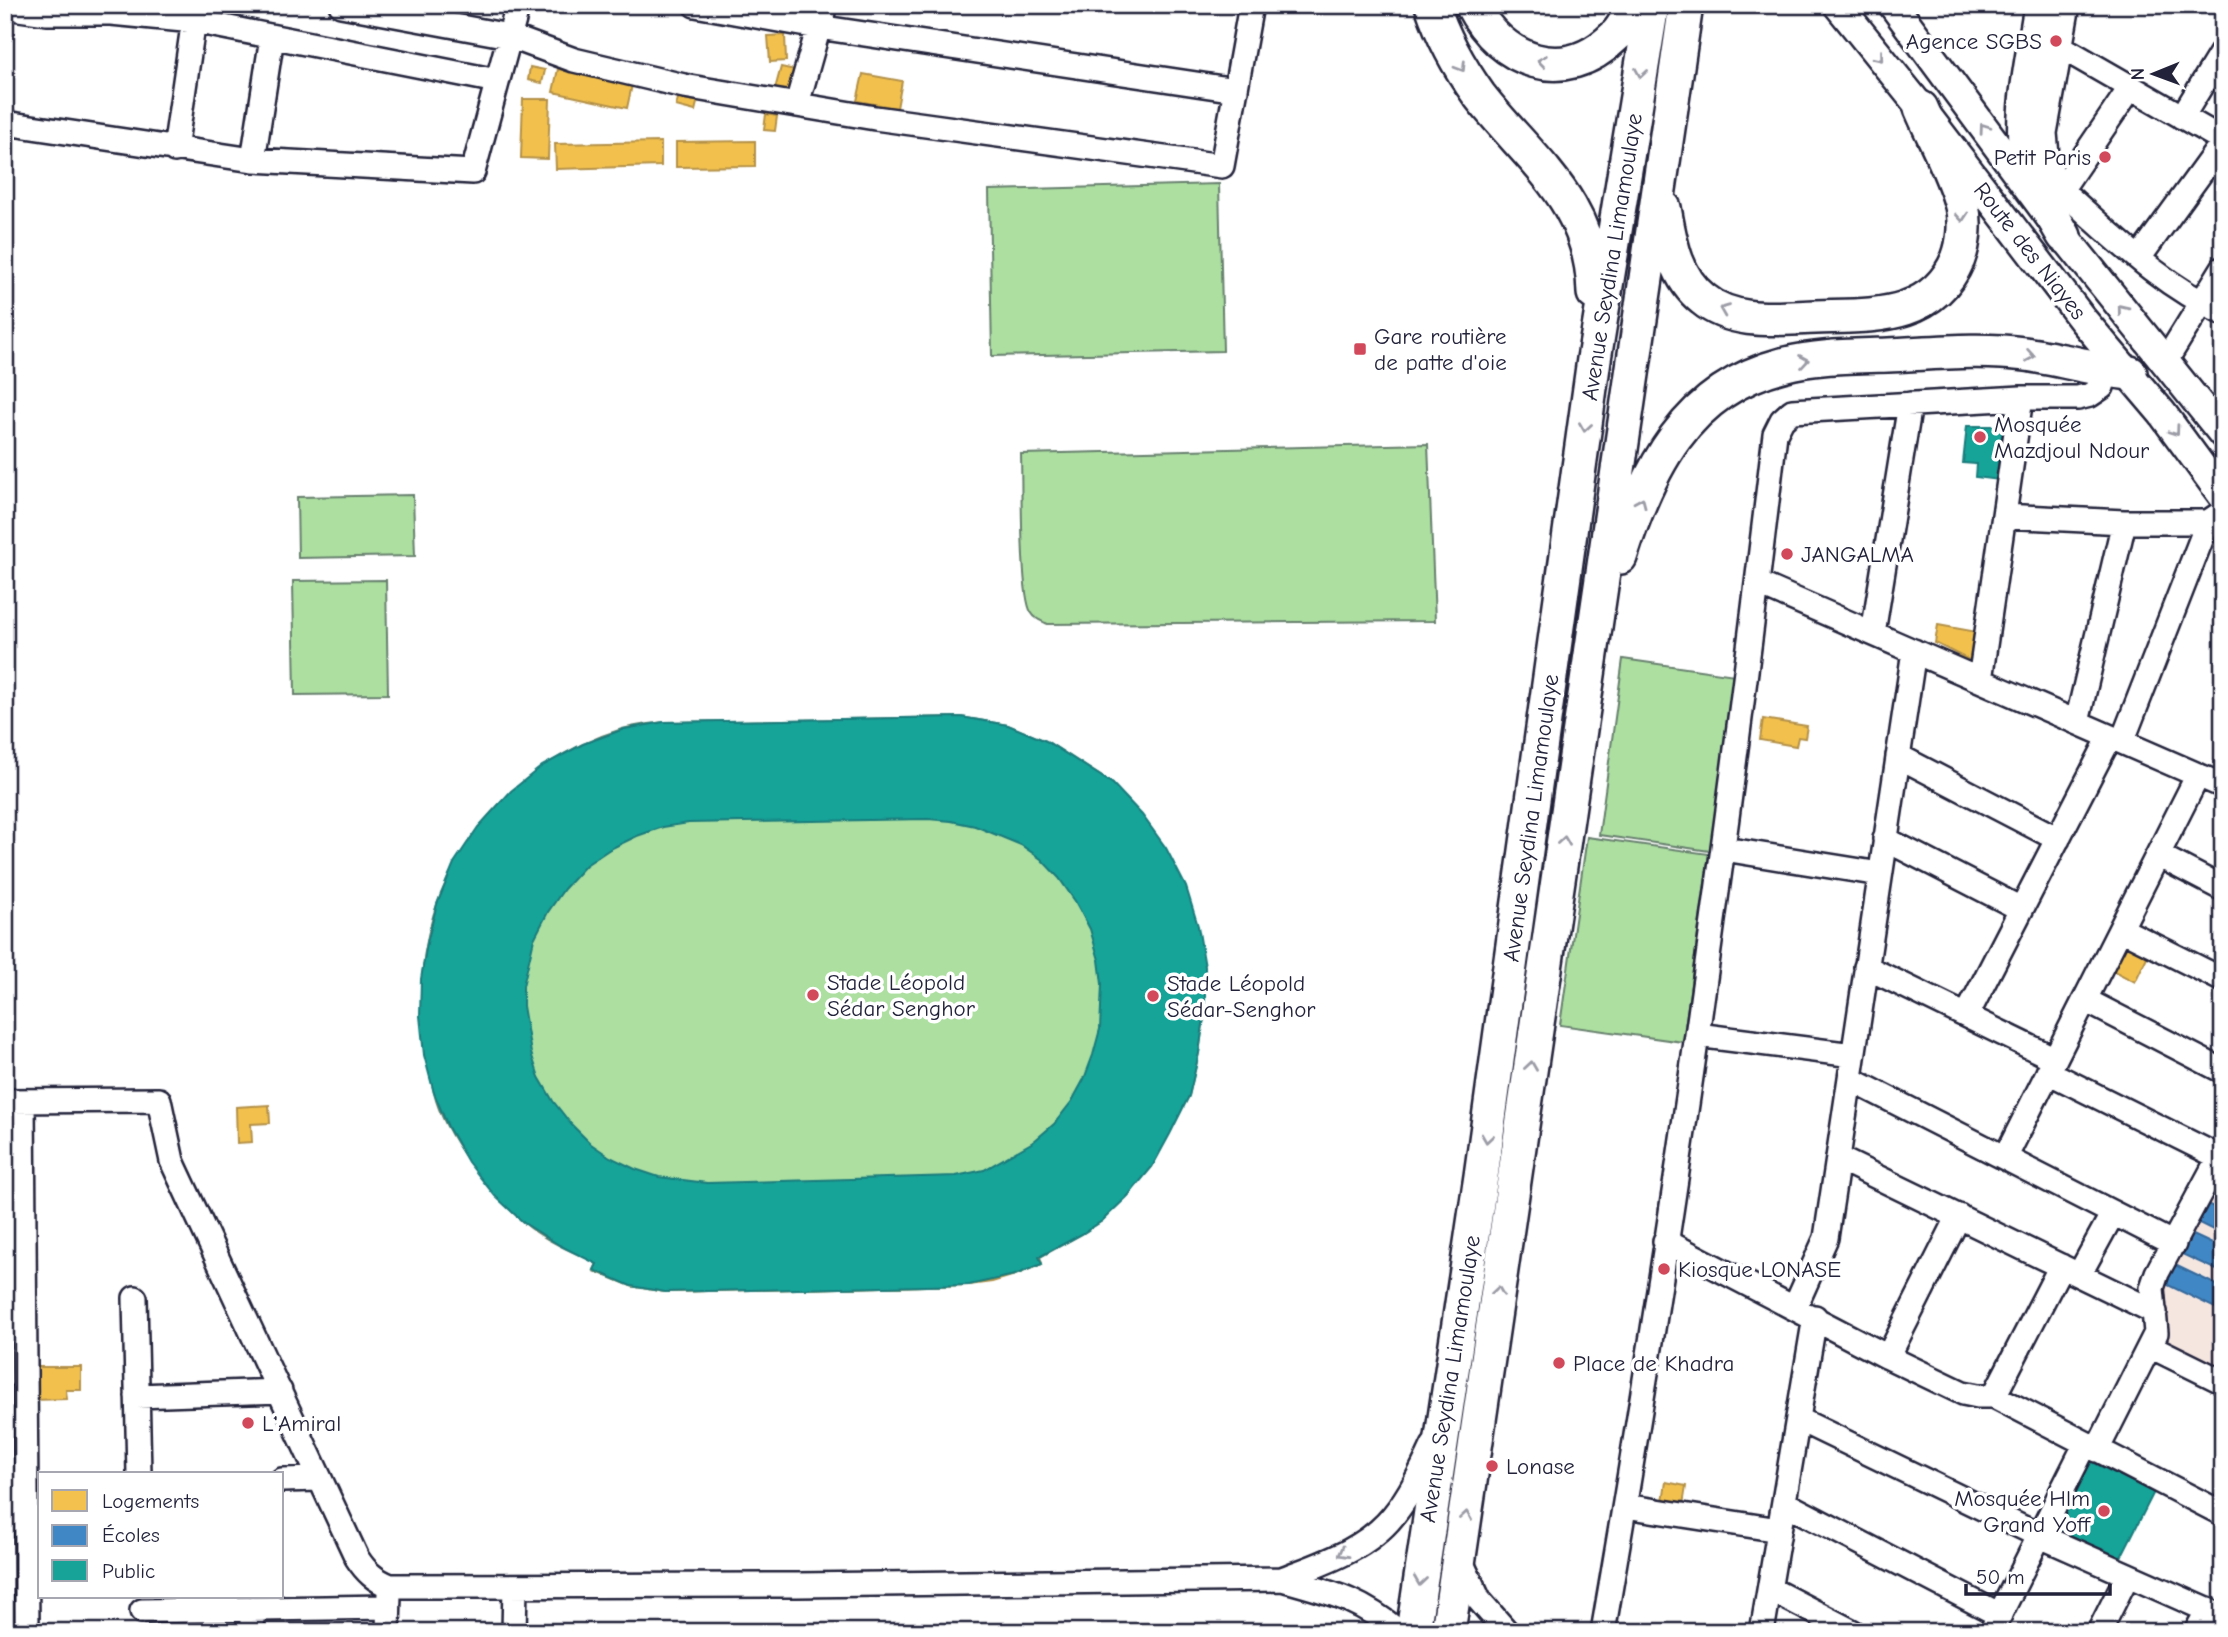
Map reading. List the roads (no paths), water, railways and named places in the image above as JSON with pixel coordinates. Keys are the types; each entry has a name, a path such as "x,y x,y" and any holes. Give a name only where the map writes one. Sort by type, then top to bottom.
{"highway":[{"path":"1432,5 1441,31 1480,96 1557,184 1573,211 1592,263 1594,359"},
{"path":"1472,5 1487,31 1505,48 1525,59 1549,63 1574,61 1592,54 1615,36 1634,5"},
{"name":"Avenue Seydina Limamoulaye","path":"1413,1632 1481,1176 1594,359 1652,5"},
{"name":"Avenue Seydina Limamoulaye","path":"1448,1632 1686,5"},
{"path":"2041,5 2026,111 2025,140 2028,162 2035,182 2064,236"},
{"path":"1659,186 1671,247 1678,267 1702,299 1716,308 1756,318 1879,315 1903,310 1939,290 1952,273 1961,251 1964,228 1962,207 1921,108"},
{"path":"1594,636 1626,537 1663,455 1686,422 1716,394 1744,378 1783,365 1830,357 1992,351 2026,354 2118,372"}],"main road":[{"name":"Route des Niayes","path":"1838,5 1921,108 2083,320 2118,372 2223,496"},
{"name":"Route des Niayes","path":"1892,5 2064,236 2223,434"}],"street":[{"path":"341,5 509,36 574,60 684,86 875,118 1222,166 1251,5"},
{"path":"5,123 253,160 473,172 518,5"},
{"path":"695,5 821,16 1236,90"},
{"path":"2068,5 2046,133 2047,155 2052,174 2061,190 2161,278 2212,309"},
{"path":"5,7 47,13 195,13 272,37 497,82"},
{"path":"175,150 195,13"},
{"path":"797,104 821,16"},
{"path":"253,160 272,37"},
{"path":"2061,47 2223,141 2139,258"},
{"path":"2182,117 2223,50"},
{"path":"2061,190 2131,87"},
{"path":"2165,362 2212,309 2223,268"},
{"path":"1603,1632 1625,1506 1724,849 1775,434 1782,420 1793,411 2021,398 2067,399 2090,395 2118,372"},
{"path":"1980,680 2021,398"},
{"path":"1873,633 1910,404"},
{"path":"1967,1015 2021,909 2116,739 2215,517 2124,522 2004,516"},
{"path":"2077,722 2124,522"},
{"path":"1757,583 2223,786"},
{"path":"1762,1632 1798,1419 1805,1312 1826,1238 1914,651"},
{"path":"1898,756 2059,839"},
{"path":"2005,1158 2198,775"},
{"path":"1885,839 2021,909"},
{"path":"1724,849 1880,874"},
{"path":"2158,855 2223,889"},
{"path":"2120,929 2223,980"},
{"path":"1784,1503 1996,1623 2040,1536 2150,1346 2156,1333 2152,1288 2157,1273 2221,1154 2051,1066 1967,1015 1867,967"},
{"path":"2085,1000 2223,1071"},
{"path":"1697,1035 1853,1055"},
{"path":"1850,1079 2174,1244"},
{"path":"27,1632 24,1499 15,1379 14,1101 159,1100 172,1161 357,1558 389,1596 388,1632"},
{"path":"1838,1158 2155,1312"},
{"path":"1994,1396 2070,1271 2113,1213"},
{"path":"1888,1357 1959,1216"},
{"path":"1665,1241 1888,1357 1963,1393 1994,1396 2223,1514"},
{"path":"135,1298 139,1472"},
{"path":"2150,1346 2223,1382"},
{"path":"138,1396 280,1391"},
{"path":"1798,1419 2040,1536 2215,1613 2196,1632"},
{"path":"1282,1578 1339,1556 1369,1537 1392,1517 1425,1464 1443,1425"},
{"path":"284,1480 320,1479"},
{"path":"1625,1506 1779,1530"},
{"path":"1459,1558 1479,1600 1507,1632"},
{"path":"2099,1632 2127,1576"},
{"path":"142,1613 252,1621 389,1596 515,1587 1282,1578 1347,1597 1373,1611 1399,1632"},
{"path":"513,1632 515,1587"},
{"path":"1770,1589 1853,1632"}],"place":[{"name":"Agence SGBS","path":"2056,41"},
{"name":"Petit Paris","path":"2105,157"},
{"name":"Gare routière de patte d'oie","path":"1360,349"},
{"name":"Mosquée Mazdjoul Ndour","path":"1980,437"},
{"name":"JANGALMA","path":"1787,554"},
{"name":"Stade Léopold Sédar Senghor","path":"813,995"},
{"name":"Stade Léopold Sédar-Senghor","path":"1153,996"},
{"name":"Kiosque LONASE","path":"1664,1269"},
{"name":"Place de Khadra","path":"1559,1363"},
{"name":"L'Amiral","path":"248,1423"},
{"name":"Lonase","path":"1492,1466"},
{"name":"Mosquée Hlm Grand Yoff","path":"2104,1511"}]}
